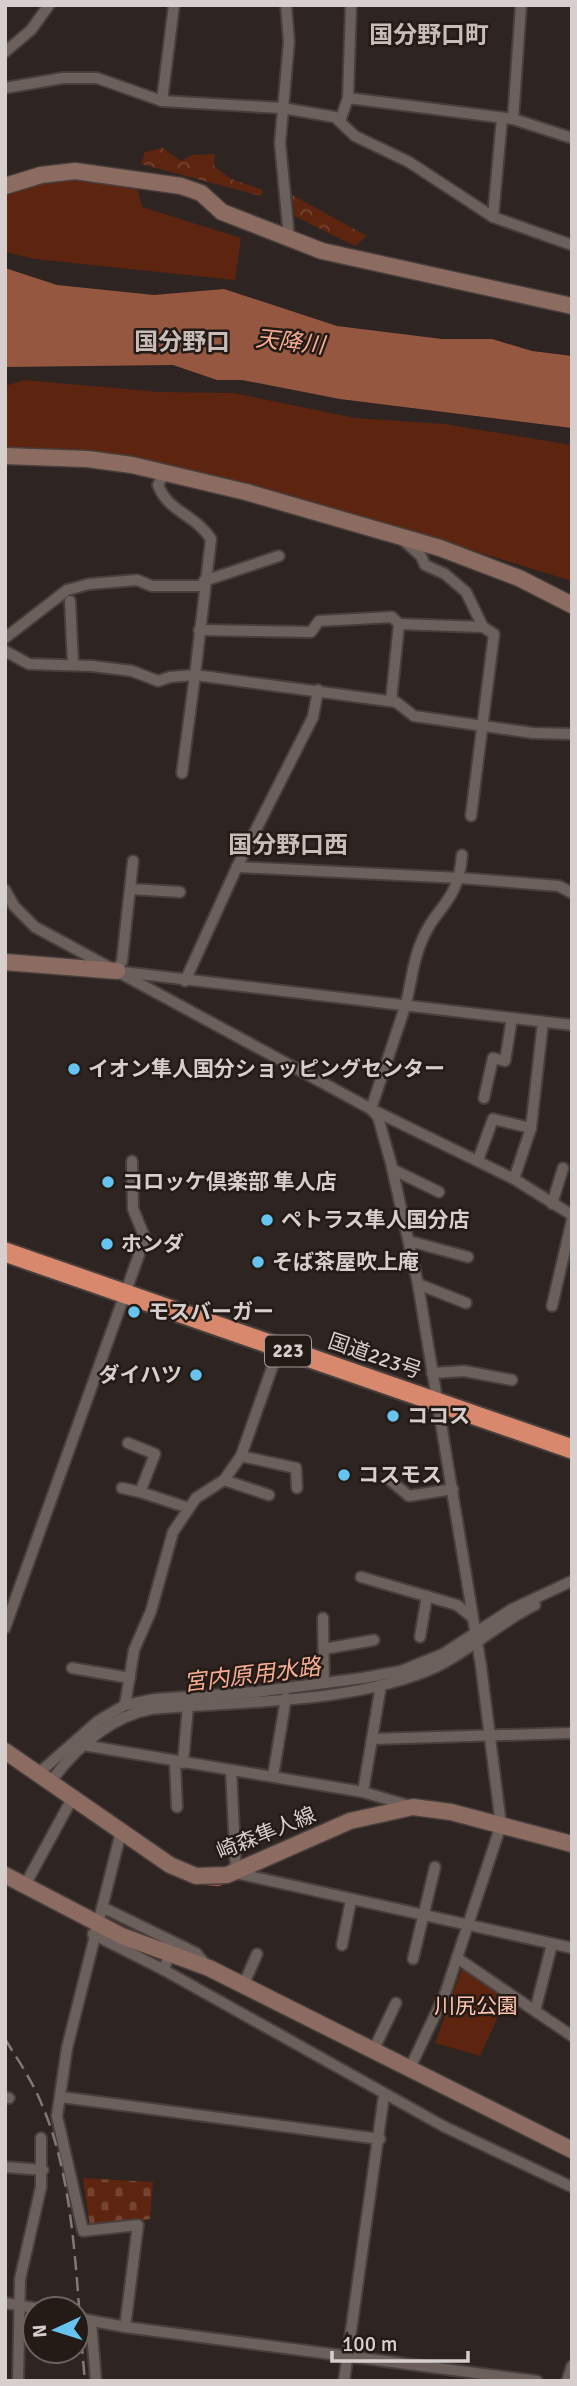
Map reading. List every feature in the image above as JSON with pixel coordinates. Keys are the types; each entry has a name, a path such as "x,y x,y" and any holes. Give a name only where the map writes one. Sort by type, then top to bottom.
{"highway":[{"name":"国道223号","path":"5,1252 572,1449"}],"street":[{"path":"5,52 31,30 49,5"},
{"path":"162,101 174,5"},
{"path":"286,5 289,42 279,143 289,237"},
{"path":"340,121 348,98 351,5"},
{"path":"493,217 508,119 520,5"},
{"path":"5,88 63,78 97,78 162,101 313,111 340,121 355,135 409,162 493,217 572,245"},
{"path":"348,98 508,119 572,138"},
{"path":"5,186 41,175 75,171 148,179 201,193 222,212 323,251 572,306"},
{"path":"5,456 87,459 132,465 246,492 440,548 519,578 572,605"},
{"path":"164,473 158,485 163,497 175,509 203,527 211,539 211,555 203,584 195,675 181,773"},
{"path":"401,537 421,556 425,565 445,575 466,592 483,627"},
{"path":"5,638 67,590 89,584 137,580 152,586 203,584 279,556"},
{"path":"70,601 73,663"},
{"path":"199,630 311,632 319,621 345,617 392,617 400,624 483,627 494,634 471,816"},
{"path":"391,701 400,624"},
{"path":"5,651 29,664 73,663 132,671 158,681 195,675 318,690 391,701 414,716 482,726 572,734"},
{"path":"185,981 237,867 313,717 318,690"},
{"path":"371,1109 405,1005 420,945 431,923 449,902 460,878 462,855"},
{"path":"117,971 122,961 133,861"},
{"path":"237,867 460,878 559,886 572,894"},
{"path":"130,889 180,892"},
{"path":"5,890 19,912 35,927 371,1109 514,1179 572,1215"},
{"path":"5,962 117,971 572,1025"},
{"path":"484,1098 484,1080 493,1058 505,1061 512,1018"},
{"path":"514,1179 531,1128 543,1022"},
{"path":"371,1109 379,1117 418,1284 476,1638 501,1825 445,1994 410,2068"},
{"path":"478,1160 493,1119 531,1128"},
{"path":"5,1628 145,1238 134,1209 132,1161"},
{"path":"552,1204 563,1168"},
{"path":"392,1169 439,1192"},
{"path":"552,1306 572,1220"},
{"path":"409,1241 468,1257"},
{"path":"418,1284 466,1303"},
{"path":"125,1705 136,1643 151,1611 173,1532 196,1498 224,1480 241,1456 279,1348"},
{"path":"432,1373 464,1371 512,1380"},
{"path":"128,1443 155,1454 140,1492"},
{"path":"241,1456 296,1468 297,1488"},
{"path":"224,1480 269,1495"},
{"path":"391,1481 410,1496 453,1489"},
{"path":"122,1488 189,1508"},
{"path":"361,1577 457,1605 472,1617"},
{"path":"46,1777 83,1745 126,1715 151,1709 286,1698 381,1685 435,1667 512,1609 572,1581"},
{"path":"46,1777 98,1721 125,1705 155,1699 324,1683 401,1671 443,1654 529,1608 572,1590"},
{"path":"420,1637 427,1596"},
{"path":"323,1618 324,1683"},
{"path":"324,1649 374,1640"},
{"path":"72,1668 130,1678"},
{"path":"363,1792 381,1685"},
{"path":"272,1776 286,1698"},
{"path":"177,1807 179,1762 188,1706"},
{"path":"372,1739 490,1733 572,1733"},
{"path":"83,1745 363,1792 413,1807"},
{"name":"崎森隼人線","path":"5,1751 170,1865 196,1875 236,1873 350,1821 413,1807 451,1812 572,1844"},
{"path":"231,1770 236,1873 572,1948"},
{"path":"25,1885 73,1797"},
{"path":"121,1832 67,2048 57,2116 83,2231 138,2225 125,2327"},
{"path":"413,1959 435,1867"},
{"path":"5,1875 169,1954 209,1968 572,2150"},
{"path":"342,1945 351,1900"},
{"path":"97,1921 196,1953 209,1968"},
{"path":"97,1921 164,1970 384,2095 572,2187"},
{"path":"535,2011 552,1944"},
{"path":"164,1970 169,1954"},
{"path":"243,1986 257,1954"},
{"path":"457,1958 572,2036"},
{"path":"373,2051 396,2003"},
{"path":"344,2381 380,2139 384,2095"},
{"path":"61,2097 380,2139"},
{"path":"18,2381 20,2278 43,2170 40,2138"},
{"path":"5,2167 43,2170"},
{"path":"5,2303 19,2305"},
{"path":"96,2381 91,2321 537,2381"},
{"path":"567,2381 572,2366"}],"green space":[{"path":"163,148 181,161 192,155 215,154 214,166 231,179 263,190 261,196 141,164 145,152"},
{"path":"74,176 136,183 142,207 241,238 235,280 35,259 5,252 5,191"},
{"path":"292,195 367,236 355,246 295,216"},
{"path":"24,380 159,392 234,393 355,418 444,424 572,445 572,581 373,520 178,470 5,450 5,386"},
{"name":"川尻公園","path":"462,1969 478,1973 506,1999 480,2056 435,2043"},
{"path":"83,2178 153,2182 150,2219 90,2227"}],"water":[{"name":"天降川","path":"5,268 57,285 154,295 224,289 337,326 442,339 492,339 532,351 572,356 572,428 340,399 242,380 217,380 173,365 5,367"}],"waterway":[{"name":"宮内原用水路","path":"52,1769 67,1754"},
{"path":"252,1873 278,1861"},
{"path":"196,1883 218,1885 236,1879"}],"railway":[{"path":"5,2039 38,2096 54,2137 62,2170 73,2240 85,2381"}],"place":[{"name":"イオン隼人国分ショッピングセンター","path":"74,1069"},
{"name":"コロッケ倶楽部 隼人店","path":"108,1182"},
{"name":"ペトラス隼人国分店","path":"267,1220"},
{"name":"ホンダ","path":"107,1244"},
{"name":"そば茶屋吹上庵","path":"258,1262"},
{"name":"モスバーガー","path":"134,1312"},
{"name":"ダイハツ","path":"196,1375"},
{"name":"ココス","path":"393,1416"},
{"name":"コスモス","path":"344,1475"}],"district":[{"name":"国分野口町","path":"429,35"},
{"name":"国分野口","path":"182,342"},
{"name":"国分野口西","path":"288,845"}]}
